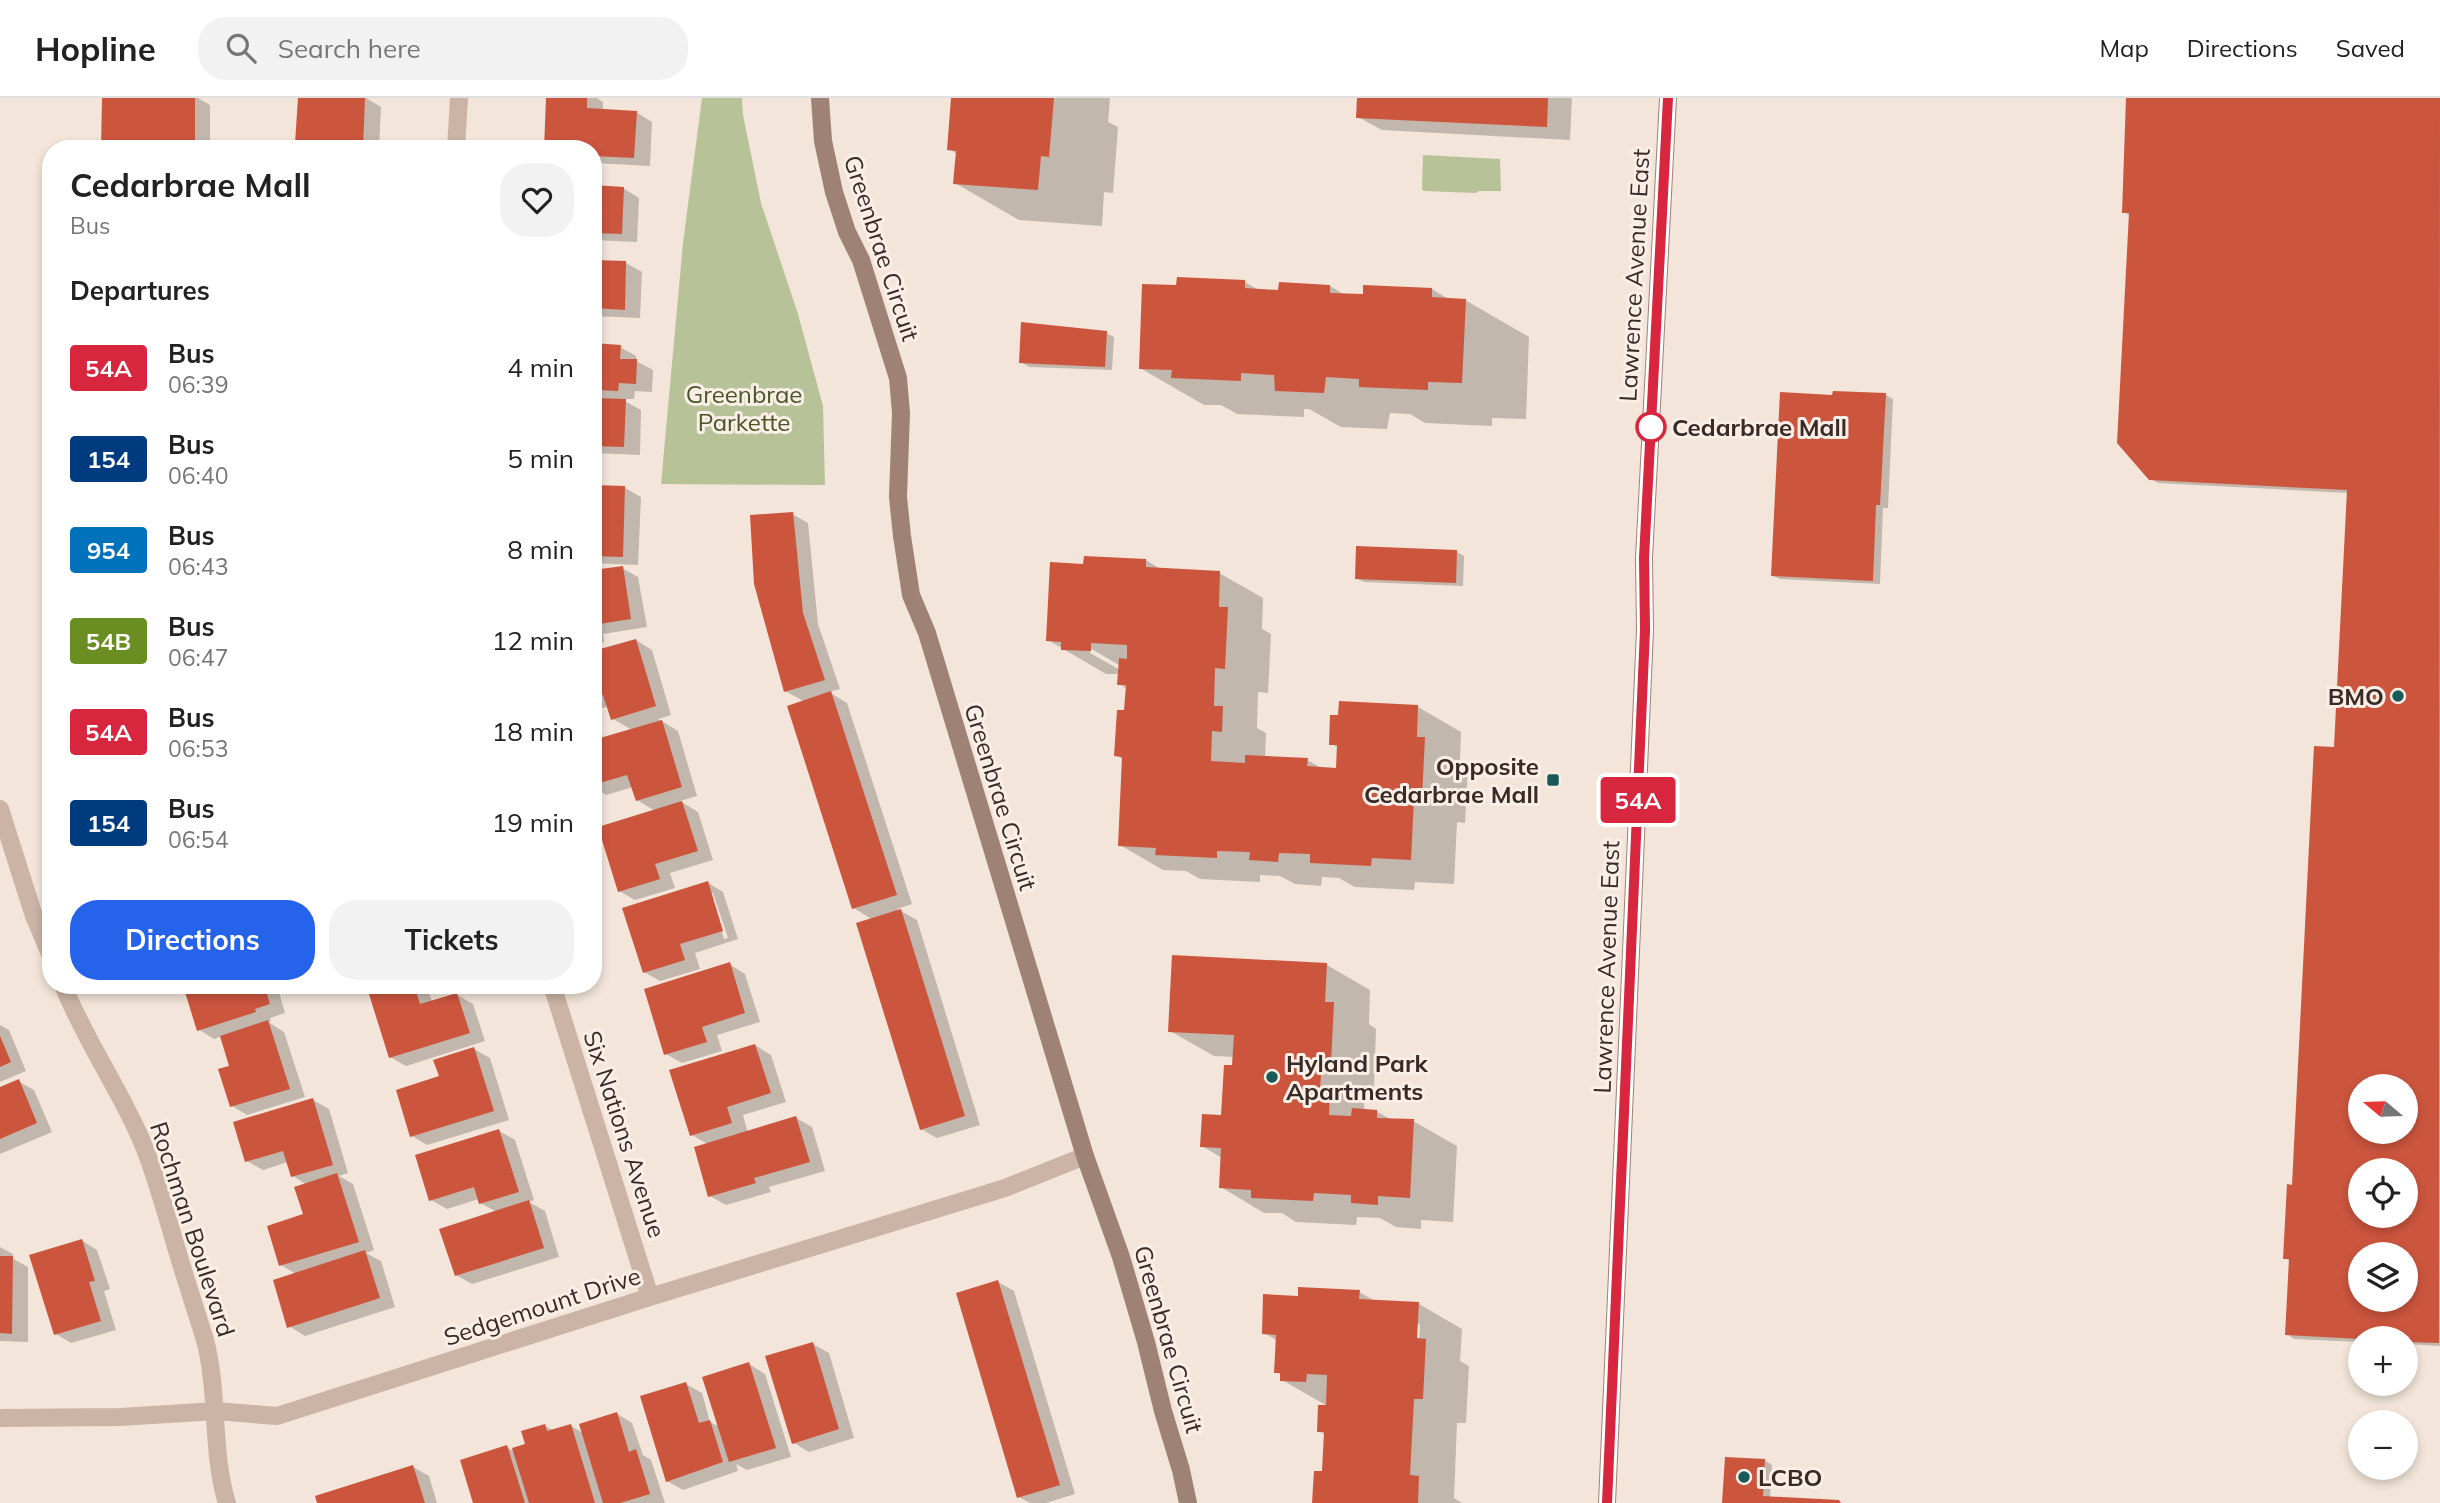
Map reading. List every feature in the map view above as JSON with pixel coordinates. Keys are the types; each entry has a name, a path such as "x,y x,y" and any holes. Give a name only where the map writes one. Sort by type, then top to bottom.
{"street":[{"path":"457,140 459,98"},
{"name":"Greenbrae Circuit","path":"820,98 823,141 834,192 847,232 861,260 898,378 901,413 898,497 911,594 926,633 1086,1156 1121,1256 1188,1503"},
{"name":"Lawrence Avenue East","path":"1607,1503 1645,630 1644,558 1668,98"},
{"path":"0,809 42,935"},
{"name":"Rochman Boulevard","path":"66,994 72,1009 122,1098 159,1186 206,1343 216,1411 223,1490 227,1503"},
{"name":"Six Nations Avenue","path":"555,994 650,1297"},
{"name":"Sedgemount Drive","path":"0,1418 120,1417 216,1411 277,1416 1004,1188 1086,1156"}],"green space":[{"name":"Greenbrae Parkette","path":"702,98 742,98 761,203 798,314 823,406 825,485 661,484 683,243"},
{"path":"1423,155 1500,159 1501,191 1476,193 1422,190"}],"building":[{"path":"102,98 195,98 195,140 101,140"},
{"path":"298,98 365,98 363,140 295,140"},
{"path":"546,98 587,98 587,108 637,111 634,158 602,156 602,140 544,140"},
{"path":"951,98 1054,98 1049,157 1041,156 1038,190 953,184 956,151 947,150"},
{"path":"1357,98 1548,98 1547,127 1356,118"},
{"path":"2126,98 2440,98 2439,1343 2418,1342 2418,1326 2348,1326 2348,1338 2285,1335 2289,1259 2283,1259 2287,1184 2292,1185 2314,746 2334,747 2347,490 2149,480 2117,443 2129,213 2122,213"},
{"path":"602,186 624,187 622,234 602,233"},
{"path":"602,260 626,261 625,310 602,309"},
{"path":"1177,277 1245,280 1245,288 1278,290 1279,282 1330,285 1330,293 1363,294 1363,285 1432,288 1432,297 1466,299 1462,383 1428,382 1428,390 1359,387 1359,379 1326,377 1324,393 1275,391 1274,375 1241,373 1241,381 1171,378 1172,370 1139,369 1142,284 1176,285"},
{"path":"1021,322 1107,331 1105,367 1019,363"},
{"path":"602,344 621,345 620,359 637,359 636,384 619,383 618,391 602,390"},
{"path":"1833,391 1886,393 1880,505 1876,505 1873,581 1771,576 1780,392 1832,395"},
{"path":"602,398 626,399 624,447 602,446"},
{"path":"602,485 625,486 623,557 602,556"},
{"path":"793,512 803,613 825,680 784,692 754,584 750,515"},
{"path":"1356,546 1457,550 1456,583 1355,579"},
{"path":"1084,556 1146,559 1146,567 1220,571 1219,607 1228,607 1225,669 1215,668 1214,706 1223,706 1222,732 1212,731 1211,761 1245,763 1245,755 1308,758 1307,766 1336,768 1337,745 1329,745 1330,715 1338,715 1339,701 1418,705 1417,737 1425,737 1422,799 1414,798 1411,860 1372,858 1371,866 1310,863 1310,854 1279,853 1278,862 1249,860 1250,852 1217,851 1217,858 1155,855 1156,848 1118,846 1122,757 1114,756 1117,710 1124,710 1126,685 1117,685 1119,658 1127,659 1127,645 1091,643 1091,651 1061,650 1061,642 1046,641 1050,562 1083,564"},
{"path":"623,566 631,619 602,624 602,569"},
{"path":"636,639 656,706 611,720 602,695 602,648"},
{"path":"831,691 897,895 852,909 787,706"},
{"path":"662,720 682,787 636,801 627,775 602,782 602,737"},
{"path":"682,801 698,851 655,864 660,879 618,892 602,840 602,826"},
{"path":"708,881 723,931 680,944 685,960 643,973 622,908"},
{"path":"901,909 965,1116 920,1130 856,923"},
{"name":"Hyland Park Apartments","path":"1172,955 1327,963 1325,1002 1334,1002 1331,1063 1322,1062 1320,1089 1330,1090 1329,1115 1351,1116 1352,1108 1377,1110 1377,1118 1414,1119 1410,1198 1378,1196 1378,1205 1351,1203 1351,1195 1314,1193 1313,1201 1251,1198 1251,1190 1219,1188 1221,1148 1200,1147 1202,1114 1221,1115 1224,1065 1232,1065 1234,1035 1168,1032"},
{"path":"730,962 745,1013 702,1027 707,1042 664,1055 644,989"},
{"path":"186,994 267,994 270,1004 255,1009 256,1012 197,1031"},
{"path":"369,994 417,994 420,1004 457,994 470,1033 389,1058"},
{"path":"268,1020 290,1089 230,1107 218,1069 229,1066 220,1036"},
{"path":"0,1036 11,1062 0,1067"},
{"path":"755,1044 771,1093 727,1107 732,1123 690,1136 669,1070"},
{"path":"474,1047 494,1111 410,1137 396,1090 439,1076 433,1060"},
{"path":"19,1079 37,1123 0,1139 0,1087"},
{"path":"313,1098 333,1165 291,1177 283,1151 245,1162 233,1122"},
{"path":"796,1116 810,1162 754,1178 756,1183 708,1197 694,1147"},
{"path":"499,1129 519,1192 479,1204 474,1187 429,1201 415,1155"},
{"path":"337,1173 359,1242 279,1266 267,1226 303,1214 294,1187"},
{"path":"529,1200 544,1248 455,1276 439,1229"},
{"path":"82,1239 95,1281 89,1282 101,1321 54,1335 29,1255"},
{"path":"365,1250 380,1298 287,1328 273,1280"},
{"path":"0,1256 13,1256 12,1334 0,1333"},
{"path":"998,1280 1060,1485 1017,1498 956,1293"},
{"path":"1298,1287 1360,1290 1359,1299 1419,1302 1417,1338 1426,1339 1423,1399 1414,1399 1410,1475 1419,1476 1418,1503 1312,1503 1314,1471 1322,1471 1324,1432 1317,1432 1318,1405 1326,1405 1327,1375 1307,1374 1306,1382 1280,1381 1280,1373 1274,1373 1276,1335 1262,1334 1263,1294 1298,1296"},
{"path":"813,1342 839,1429 792,1444 765,1356"},
{"path":"749,1362 776,1448 729,1462 702,1377"},
{"path":"686,1382 699,1423 710,1420 723,1462 666,1482 640,1396"},
{"path":"617,1412 629,1452 636,1449 650,1494 620,1503 603,1503 579,1424"},
{"path":"545,1424 547,1431 571,1424 595,1503 529,1503 512,1448 525,1444 521,1431"},
{"path":"507,1445 525,1503 473,1503 460,1460"},
{"name":"LCBO","path":"1725,1457 1765,1459 1763,1496 1839,1500 1841,1503 1722,1503"},
{"path":"413,1465 425,1503 317,1503 315,1496"}],"bus line":[{"name":"54A","path":"1607,1503 1645,630 1644,558 1668,98"}],"place":[{"name":"Cedarbrae Mall","path":"1651,427"},
{"name":"BMO","path":"2398,696"},
{"name":"Opposite Cedarbrae Mall","path":"1553,780"},
{"name":"Hyland Park Apartments","path":"1272,1077"},
{"name":"LCBO","path":"1744,1477"}]}
